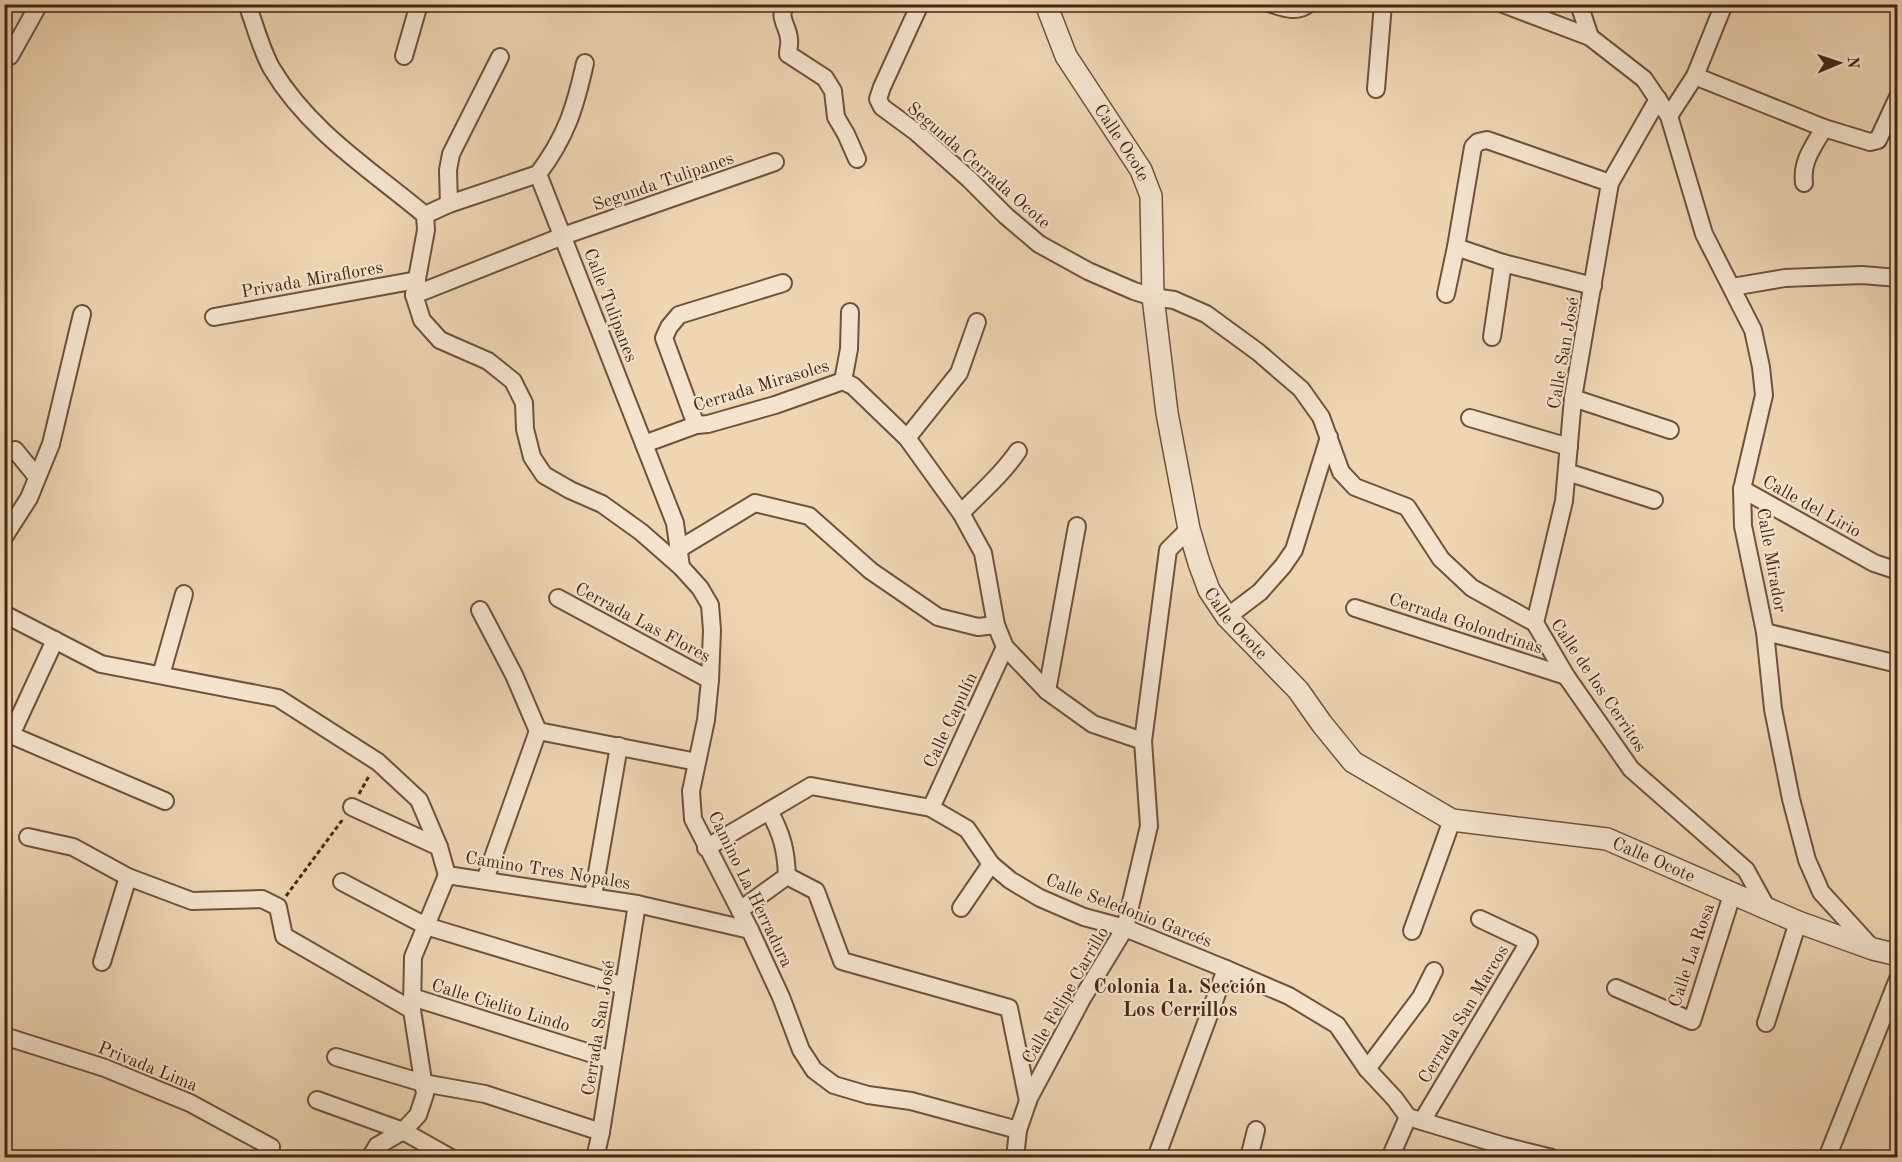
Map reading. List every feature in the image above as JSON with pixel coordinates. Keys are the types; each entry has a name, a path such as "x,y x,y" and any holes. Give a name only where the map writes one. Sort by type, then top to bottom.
{"street":[{"path":"9,56 39,4"},
{"path":"247,4 272,68 291,95 324,133 360,165 425,215 426,230 415,287"},
{"path":"404,56 419,4"},
{"name":"Segunda Cerrada Ocote","path":"920,4 882,87 878,99 882,107 916,132 969,179 1005,216 1039,244 1088,271 1153,297"},
{"name":"Calle Ocote","path":"1046,4 1066,57 1141,170 1151,196 1153,297 1167,413 1189,529 1209,590 1227,617 1298,690 1353,762 1452,820 1607,839 1798,922 1873,949 1898,955"},
{"path":"1272,4 1286,9 1305,7"},
{"path":"1376,89 1383,4"},
{"path":"1503,4 1590,38 1644,79 1669,116 1695,76 1724,4"},
{"path":"1579,4 1590,38"},
{"path":"784,7 782,20 789,38 788,54 825,78 833,91 836,117 857,159"},
{"path":"449,204 448,170 451,154 500,57"},
{"path":"425,215 449,204 538,174 567,129 574,111 585,63"},
{"path":"1695,76 1824,128 1870,142 1878,140 1898,97"},
{"name":"Calle San José","path":"1535,623 1564,501 1573,398 1610,183 1658,99"},
{"name":"Calle Mirador","path":"1669,116 1704,234 1753,330 1761,367 1764,395 1742,489 1743,526 1765,632 1773,709 1791,799 1807,860 1821,892 1873,949"},
{"path":"1804,183 1803,171 1808,156 1824,128"},
{"path":"1446,294 1473,147 1478,142 1487,140 1610,183"},
{"name":"Segunda Tulipanes","path":"415,287 775,162"},
{"name":"Calle Tulipanes","path":"538,174 675,523 681,567"},
{"path":"1456,247 1503,263 1593,286"},
{"path":"1492,337 1503,263"},
{"path":"1732,287 1785,278 1862,275 1898,278"},
{"path":"696,425 664,338 669,327 679,315 783,283"},
{"name":"Privada Miraflores","path":"214,317 415,287"},
{"name":"Camino La Herradura","path":"415,287 422,320 440,340 488,361 513,381 524,403 525,429 532,457 544,475 602,504 641,532 681,567 700,588 710,605 712,630 710,680 706,720 692,791 693,819 750,930 782,997 801,1050 814,1071 834,1085 868,1095 911,1101 1018,1130"},
{"name":"Calle de los Cerritos","path":"1153,297 1174,300 1197,310 1258,352 1300,389 1321,417 1341,472 1355,488 1407,507 1441,559 1472,588 1535,623 1566,676 1631,769 1746,870 1768,910"},
{"path":"843,381 849,349 850,312"},
{"path":"4,537 29,498 51,444 82,314"},
{"path":"907,438 959,374 977,322"},
{"name":"Cerrada Mirasoles","path":"644,444 696,425 708,424 775,405 843,381 853,386 907,438 960,513 983,553 996,626 1005,647"},
{"path":"1573,398 1670,430"},
{"path":"1470,418 1569,447"},
{"path":"1227,617 1260,592 1283,567 1294,550 1329,437"},
{"path":"15,450 37,477"},
{"path":"960,513 991,481 1006,470 1018,451"},
{"path":"1567,472 1654,500"},
{"name":"Calle del Lirio","path":"1742,489 1874,563 1898,571"},
{"path":"679,549 756,503 799,513 809,516 871,571 939,617 978,627 996,626"},
{"path":"1047,691 1077,526"},
{"name":"Calle Felipe Carrillo","path":"1018,1130 1028,1101 1083,997 1125,928 1149,826 1143,741 1168,550 1189,529"},
{"path":"161,675 184,594"},
{"name":"Cerrada Las Flores","path":"558,598 710,680"},
{"name":"Cerrada Golondrinas","path":"1355,608 1566,676"},
{"path":"480,610 514,675 538,731 485,880"},
{"name":"Camino Tres Nopales","path":"4,614 101,664 278,698 378,762 419,800 439,847 447,874 637,904 750,930"},
{"path":"1765,632 1898,664"},
{"path":"55,640 11,735 165,801"},
{"path":"1005,647 1047,691 1093,724 1143,741"},
{"name":"Calle Capulín","path":"931,808 1005,647"},
{"path":"538,731 697,762"},
{"path":"593,896 619,746"},
{"name":"Calle Seledonio Garcés","path":"706,848 811,786 931,808 967,829 991,864 1010,880 1040,898 1084,917 1125,928 1226,969 1289,996 1337,1025 1367,1070 1415,1119"},
{"path":"352,807 439,847"},
{"path":"769,811 786,850 787,876"},
{"path":"1412,931 1452,820"},
{"path":"28,837 73,848 128,877 192,901 262,898 278,907"},
{"path":"961,908 991,864"},
{"path":"370,1158 377,1146 403,1131 418,1115 425,1094 412,1004 413,957 447,874"},
{"path":"740,910 787,876"},
{"path":"787,876 816,891 842,961 1009,1008 1028,1101"},
{"path":"102,962 128,877"},
{"path":"342,882 426,926 624,986"},
{"name":"Calle La Rosa","path":"1616,988 1692,1021 1732,895"},
{"name":"Cerrada San José","path":"595,1158 637,904"},
{"name":"Calle Cielito Lindo","path":"278,907 284,936 412,1004 612,1060"},
{"name":"Cerrada San Marcos","path":"1415,1119 1529,942 1480,919"},
{"path":"1766,1023 1798,922"},
{"path":"1156,1158 1226,969"},
{"path":"1367,1070 1421,997 1434,971"},
{"path":"1827,1158 1898,979"},
{"name":"Privada Lima","path":"4,1036 105,1068 190,1103 269,1152"},
{"path":"336,1057 423,1083 484,1094 601,1132"},
{"path":"317,1100 403,1131 451,1158"},
{"path":"1390,1158 1415,1119 1503,1152 1552,1158"},
{"path":"1015,1158 1018,1130"},
{"path":"1249,1158 1256,1130"}],"path":[{"path":"278,907 352,807 378,762"}],"district":[{"name":"Colonia 1a. Sección Los Cerrillos","path":"1180,998"}]}
